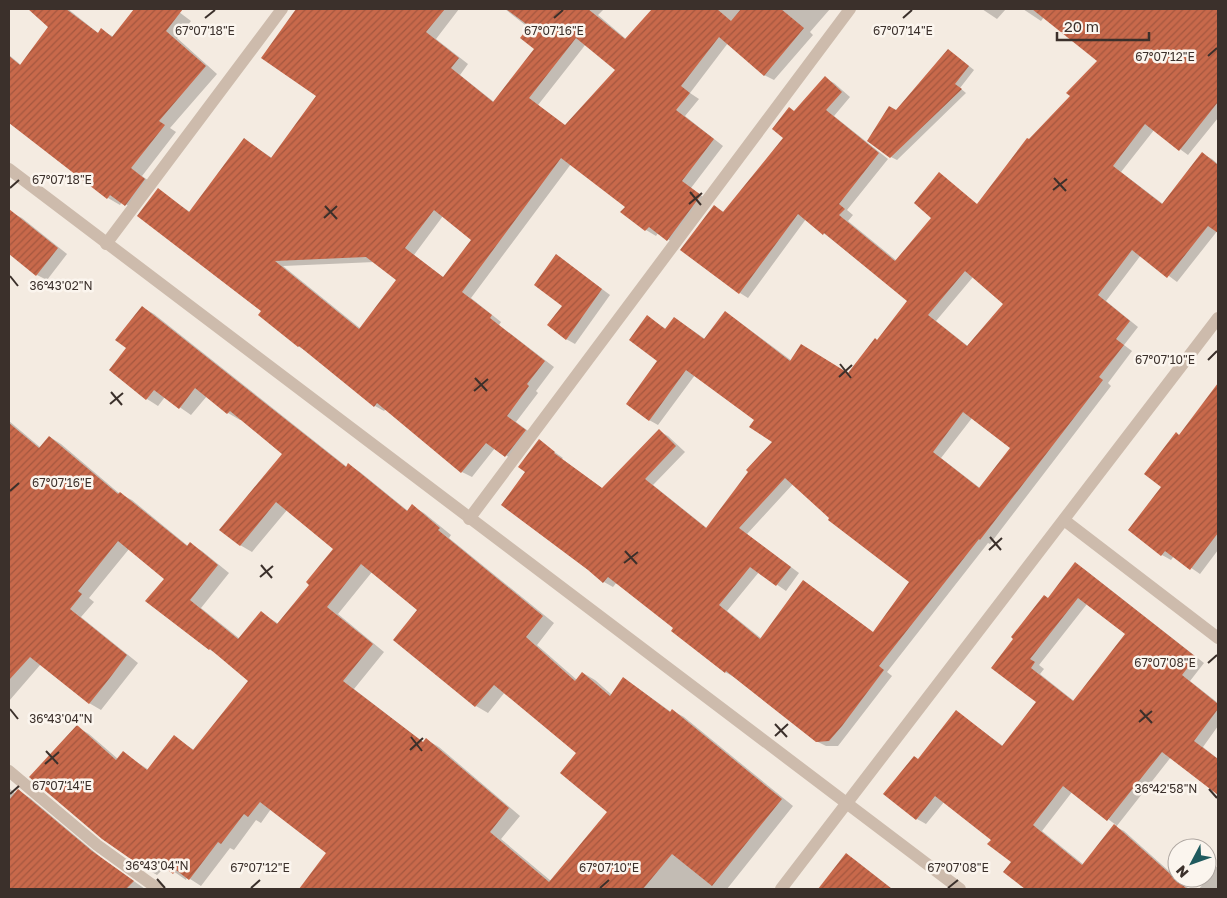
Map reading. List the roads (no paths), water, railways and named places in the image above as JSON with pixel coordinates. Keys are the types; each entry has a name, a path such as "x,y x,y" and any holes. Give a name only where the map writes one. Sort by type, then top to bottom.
{"street":[{"path":"106,244 282,9"},
{"path":"469,519 850,9"},
{"path":"9,170 960,889"},
{"path":"781,889 1218,318"},
{"path":"1064,520 1218,638"},
{"path":"9,771 97,845 158,889"}]}
